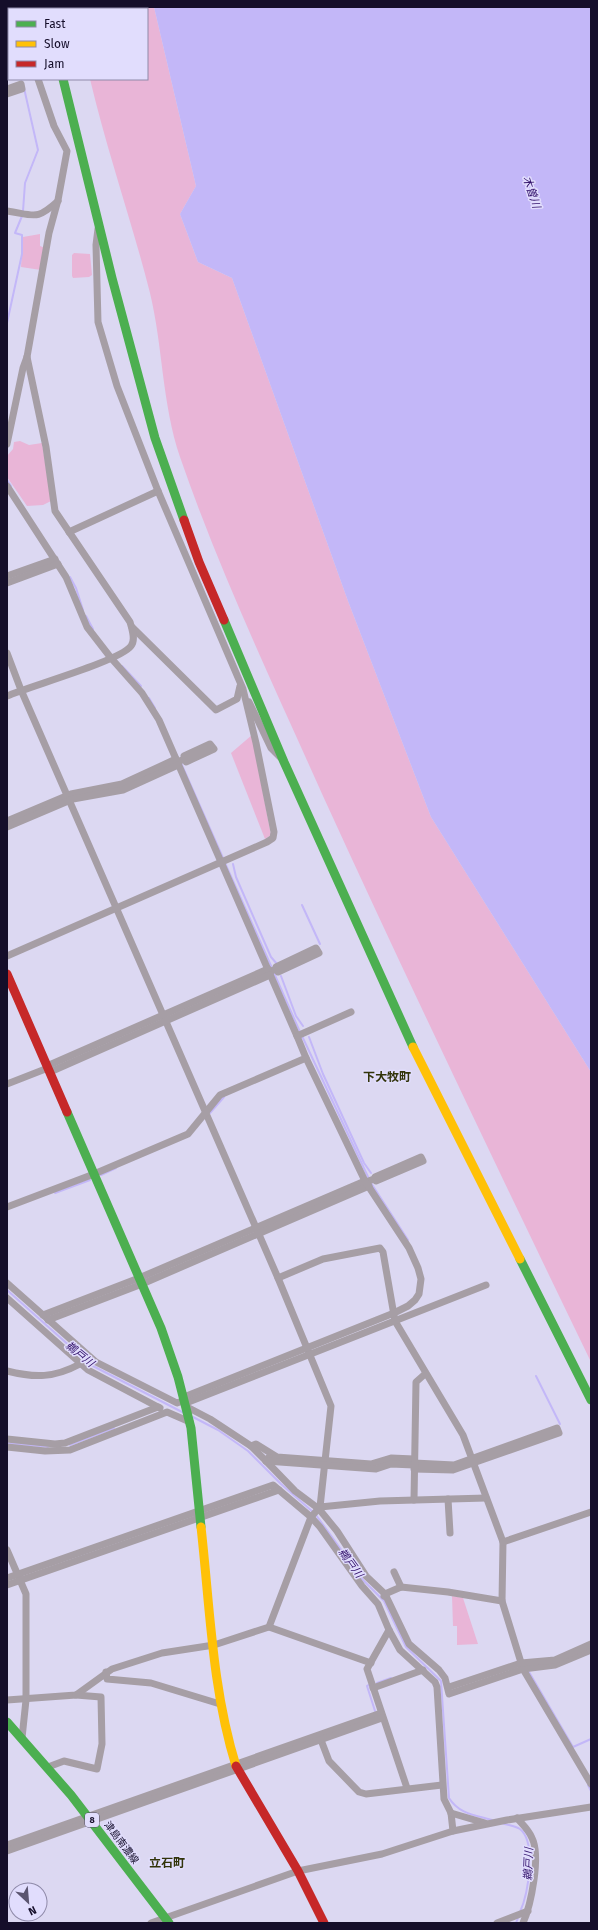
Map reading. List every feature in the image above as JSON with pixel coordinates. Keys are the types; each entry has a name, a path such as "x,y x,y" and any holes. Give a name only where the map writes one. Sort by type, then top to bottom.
{"street":[{"path":"7,444 23,368 27,357 49,233 58,200 67,151 54,126 38,80"},
{"path":"63,80 112,278 155,438 200,562 284,762 405,1031 591,1400"},
{"path":"7,89 21,84 22,89 7,94"},
{"path":"7,212 38,216 44,213 58,200"},
{"path":"99,221 96,244 98,322 117,386 158,491 242,686 271,748 284,762"},
{"path":"27,357 46,448 55,511 110,591 132,627 216,710 237,698 242,686"},
{"path":"7,486 73,590 87,627 110,658 150,704 177,762 306,1058 367,1183 409,1248 421,1279 419,1294 415,1300 394,1313 186,1403 177,1403 96,1362 7,1283"},
{"path":"69,532 158,491"},
{"path":"7,576 56,562"},
{"path":"7,583 56,562"},
{"path":"7,696 110,658 132,645 132,627"},
{"path":"7,653 21,690 278,1278 331,1406 325,1463 316,1512 269,1627"},
{"path":"7,956 267,842 273,838 274,832 256,742 242,686"},
{"path":"7,821 69,798 122,784 185,759"},
{"path":"7,827 69,798"},
{"path":"7,1084 48,1069 276,969 276,967 316,948 319,953 278,972 276,969"},
{"path":"7,974 161,1328 186,1403 201,1514 220,1704 227,1737 236,1767 298,1871 324,1923"},
{"path":"297,1036 351,1012"},
{"path":"7,1207 94,1174 188,1134 220,1095 306,1058"},
{"path":"45,1317 140,1281 367,1183 375,1177 421,1157 423,1161 376,1182 374,1179"},
{"path":"278,1278 323,1258 380,1248 383,1252 395,1321 425,1374 463,1435 503,1542 502,1601 522,1666 591,1784"},
{"path":"309,1351 395,1321 486,1285"},
{"path":"7,1298 80,1364 104,1379 167,1412 189,1421"},
{"path":"7,1371 19,1374 49,1376 59,1374 80,1364"},
{"path":"414,1500 416,1382 425,1374"},
{"path":"186,1403 251,1446 294,1491 337,1531 382,1599 409,1644 439,1670 449,1687 522,1666 555,1660 591,1644"},
{"path":"7,1439 55,1444 65,1443 158,1407"},
{"path":"7,1447 45,1452 70,1450 167,1412"},
{"path":"251,1446 256,1444 277,1457 325,1463 376,1469 391,1464 414,1464 453,1470 472,1461 557,1428 559,1433 472,1461"},
{"path":"266,1461 271,1454"},
{"path":"266,1461 325,1463"},
{"path":"7,1585 20,1577 201,1514 278,1490 316,1512 362,1586 382,1599 389,1630 400,1650 431,1676 437,1687 442,1785 444,1799 451,1813 453,1831"},
{"path":"316,1512 380,1501 486,1498"},
{"path":"448,1499 450,1533"},
{"path":"503,1542 591,1512"},
{"path":"7,1550 20,1577 26,1594 26,1700 22,1738"},
{"path":"394,1572 401,1587"},
{"path":"7,1578 20,1577"},
{"path":"382,1599 401,1587 448,1592 502,1601"},
{"path":"76,1696 112,1668 162,1653 214,1645 269,1627 371,1663"},
{"path":"389,1630 367,1669 406,1788"},
{"path":"522,1666 555,1665 591,1650"},
{"path":"373,1688 423,1670"},
{"path":"106,1672 107,1679 151,1683 220,1704"},
{"path":"7,1700 76,1696 101,1697 102,1744 97,1769 64,1761 48,1767"},
{"path":"236,1767 321,1740 382,1716"},
{"path":"7,1845 90,1818 382,1716"},
{"name":"津島南濃線","path":"7,1722 48,1767 90,1818 167,1921"},
{"path":"321,1740 329,1761 359,1792 366,1794 406,1788 442,1785"},
{"path":"151,1923 167,1921 298,1871 382,1854 453,1831 489,1823 591,1807"},
{"path":"451,1813 489,1823"},
{"path":"7,1851 90,1818"},
{"path":"517,1818 528,1830 534,1846 532,1896 523,1923"},
{"path":"497,1923 513,1919 527,1911"}],"shaded area":[{"path":"154,7 196,186 180,214 198,262 232,278 348,601 431,817 591,1072 591,1362 456,1080 323,796 230,586 212,543 180,457 174,437 166,396 158,334 150,293 90,80 148,80 148,8 72,8"},
{"path":"40,234 40,246 45,248 41,270 21,267 23,237"},
{"path":"74,253 90,254 92,275 89,277 73,278 72,255"},
{"path":"20,441 29,445 42,443 51,501 43,505 27,506 7,477 7,456 13,449 14,442"},
{"path":"252,735 271,835 265,839 231,753"},
{"path":"452,1596 463,1598 478,1644 457,1645 457,1626 453,1626"}],"water":[{"name":"木曽川","path":"154,7 591,7 591,1072 431,817 348,601 232,278 198,262 180,214 196,186"}],"waterway":[{"path":"7,12 8,16"},
{"path":"23,211 25,183 38,150 24,88"},
{"path":"7,323 22,254 22,235 15,233 22,216"},
{"path":"7,480 11,486"},
{"path":"70,577 76,588 83,610"},
{"path":"86,616 93,629"},
{"path":"122,666 141,686"},
{"path":"149,698 155,708"},
{"path":"181,763 223,858"},
{"path":"225,863 272,968"},
{"path":"233,864 236,877 271,957 277,964"},
{"path":"302,905 320,944"},
{"path":"274,973 300,1032"},
{"path":"281,976 296,1016 303,1026"},
{"path":"302,1036 369,1179"},
{"path":"309,1037 323,1074 364,1163 371,1173"},
{"path":"210,1113 224,1097"},
{"path":"101,1175 116,1168"},
{"path":"55,1193 90,1180"},
{"path":"371,1183 408,1240"},
{"name":"鵜戸川","path":"7,1290 91,1365 184,1413"},
{"path":"536,1376 560,1424"},
{"name":"鵜戸川","path":"193,1417 218,1430 248,1451 281,1484 313,1512"},
{"path":"70,1445 114,1428"},
{"path":"7,1443 48,1447"},
{"name":"鵜戸川","path":"316,1515 363,1580 384,1601 406,1647 441,1681 449,1798 463,1811 492,1820"},
{"path":"529,1672 573,1747 591,1739"},
{"path":"377,1683 391,1678"},
{"path":"369,1685 367,1686 375,1711"},
{"path":"588,1785 591,1791"},
{"name":"鵜戸川","path":"502,1823 520,1829 525,1836 528,1845 530,1857 528,1882 520,1912"},
{"name":"鵜戸川","path":"516,1923 518,1918"}],"traffic: fast":[{"path":"63,80 112,278 155,438 184,520"},
{"path":"224,620 284,762 413,1047"},
{"path":"67,1112 161,1328 178,1377 191,1428 201,1527"},
{"path":"520,1259 591,1400"},
{"path":"7,1722 71,1795 169,1923"}],"traffic: slow":[{"path":"413,1047 520,1259"},
{"path":"201,1527 217,1678 228,1737 236,1766"}],"traffic: jam":[{"path":"184,520 199,562 224,620"},
{"path":"7,974 67,1112"},
{"path":"236,1766 298,1871 324,1923"}],"district":[{"name":"下大牧町","path":"387,1077"},
{"name":"立石町","path":"167,1863"}]}
